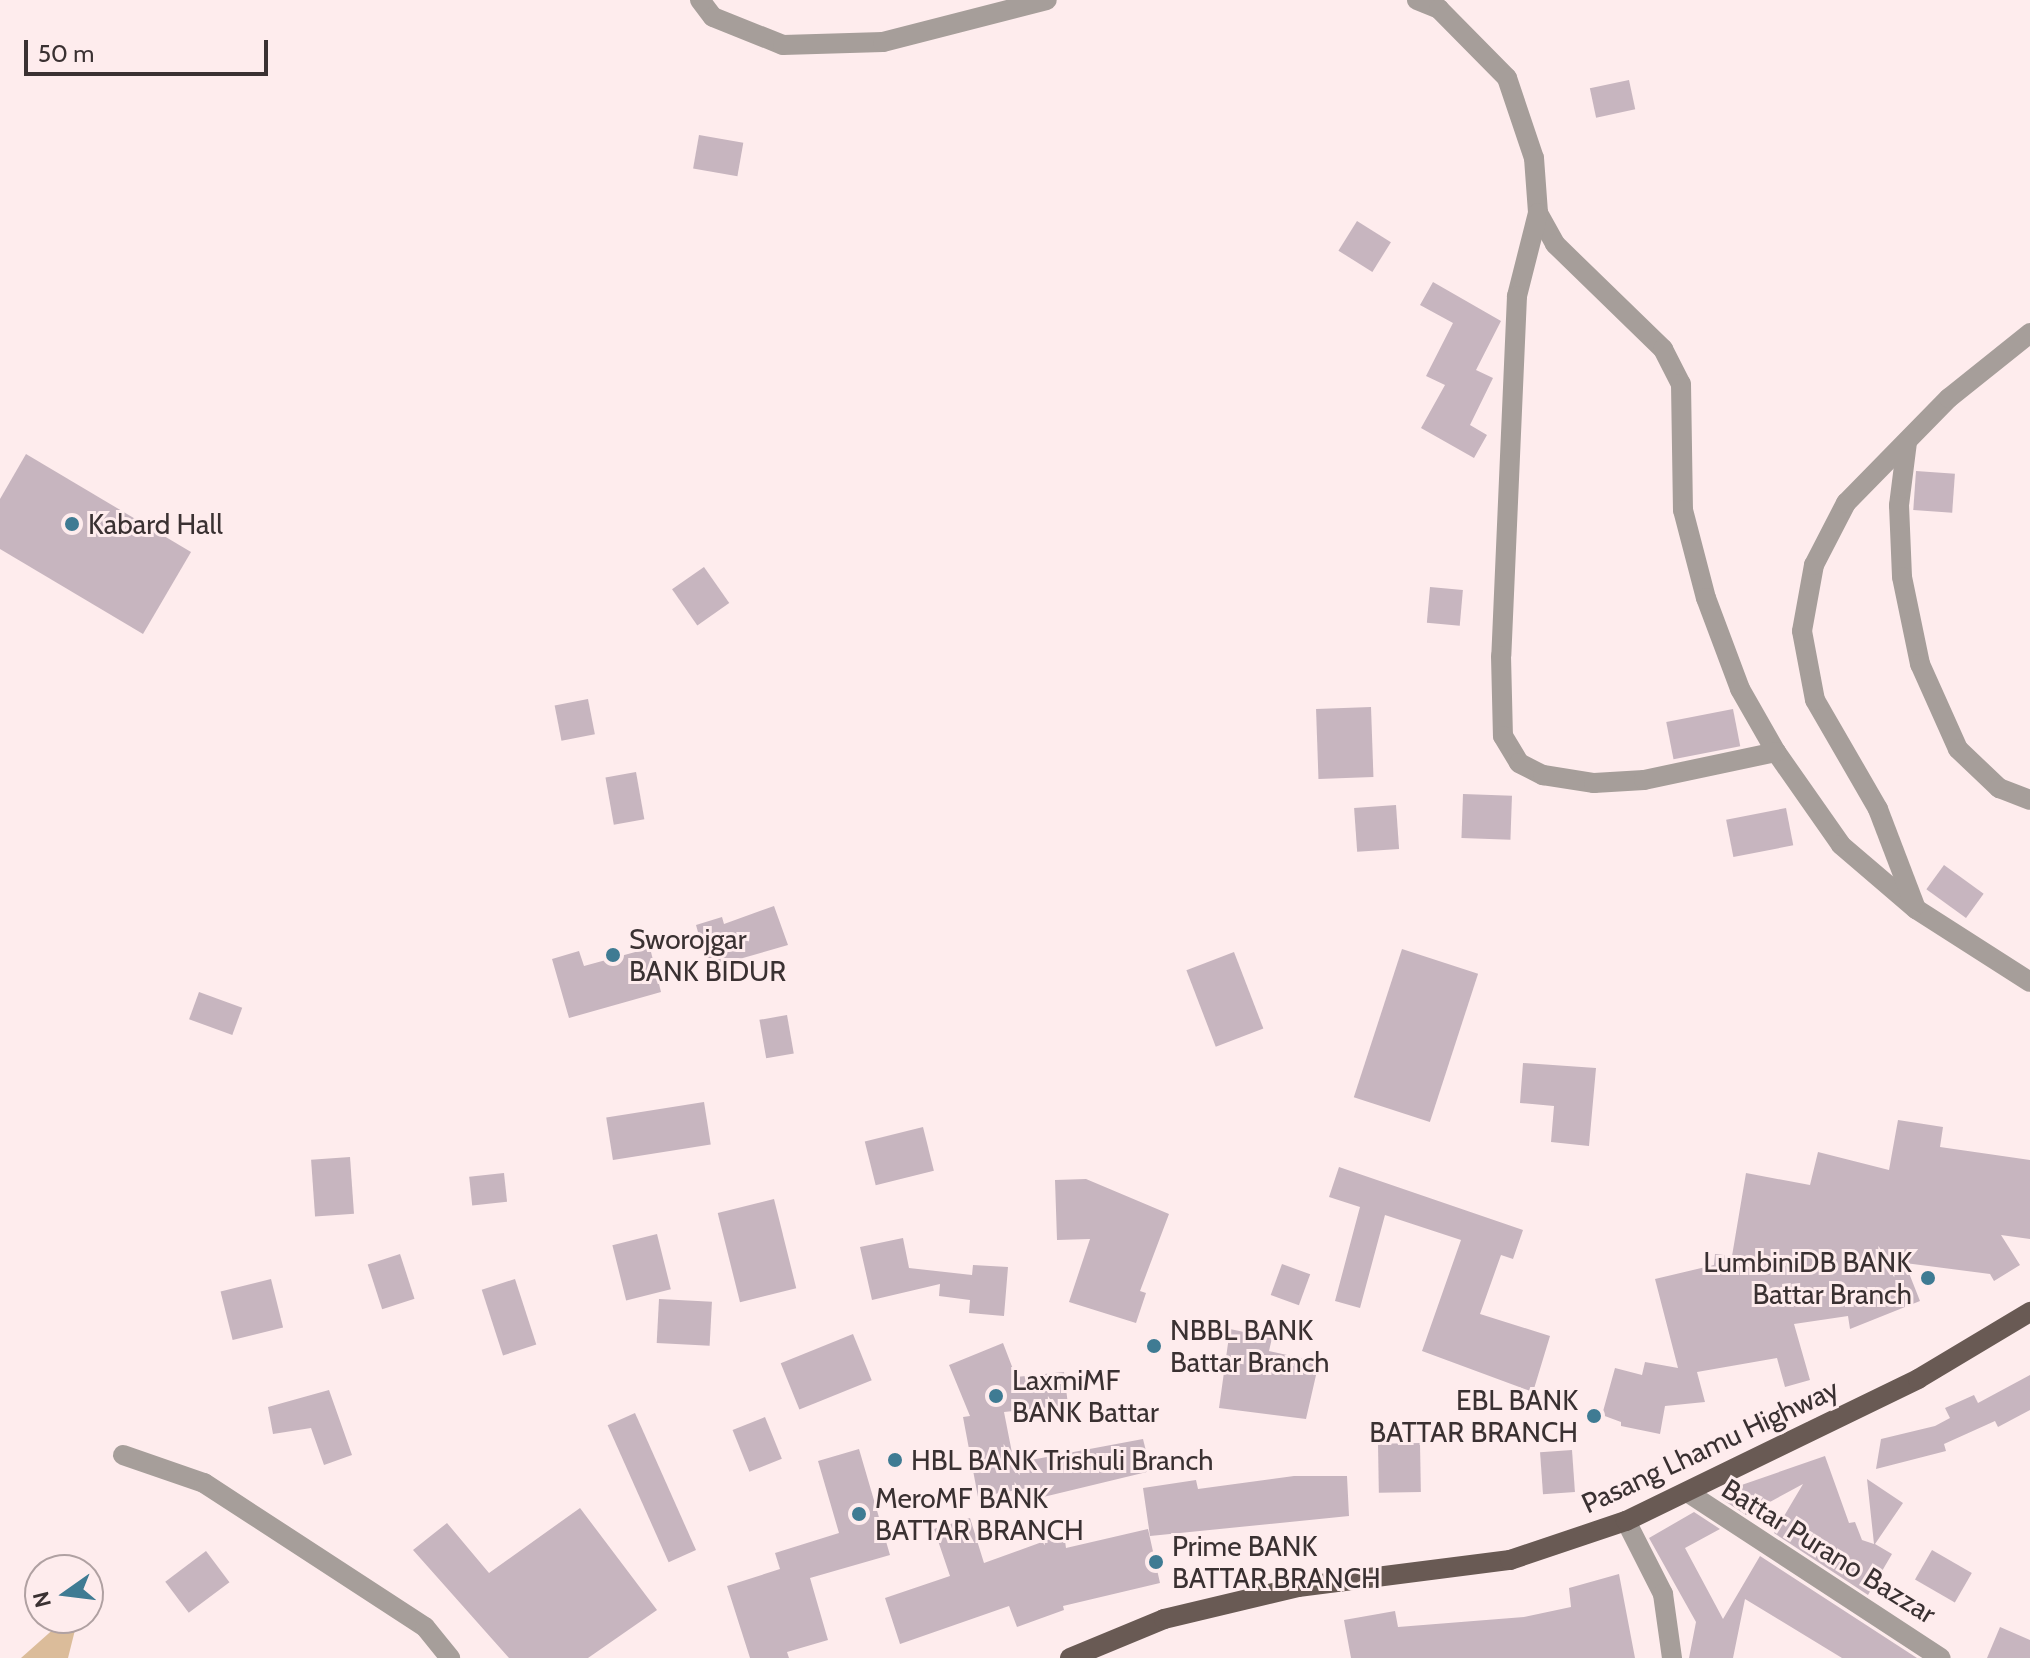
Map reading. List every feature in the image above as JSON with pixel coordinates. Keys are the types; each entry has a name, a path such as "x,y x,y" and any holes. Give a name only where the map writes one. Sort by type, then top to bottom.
{"main road":[{"name":"Pasang Lhamu Highway","path":"1070,1658 1164,1619 1298,1587 1510,1560 1626,1521 1918,1379 2030,1312"}],"street":[{"path":"700,0 713,17 783,45 883,42 1047,0"},
{"path":"1417,0 1439,9 1507,78 1534,158 1538,213 1517,296 1501,656 1503,736 1519,763 1543,775 1594,783 1644,780 1776,752"},
{"path":"1538,213 1555,244 1663,349 1681,384 1683,510 1698,569 1740,689 1776,752 1841,845 1916,909 2030,982"},
{"path":"1916,909 1878,809 1815,700 1802,631 1814,565 1846,503 1949,398 2030,333"},
{"path":"1907,442 1899,505 1902,577 1920,664 1958,749 1999,788 2030,800"},
{"path":"123,1455 204,1483 425,1627 450,1658"},
{"name":"Battar Purano Bazzar","path":"1687,1492 1941,1658"},
{"path":"1626,1521 1663,1594 1672,1658"}],"shaded area":[{"path":"48,1634 74,1634 68,1658 21,1658"}],"building":[{"path":"1629,80 1635,109 1596,118 1590,88"},
{"path":"699,135 743,143 737,176 693,168"},
{"path":"1357,221 1391,242 1372,272 1338,251"},
{"path":"1433,282 1501,321 1476,370 1493,378 1470,425 1487,435 1474,458 1421,428 1445,385 1426,376 1453,323 1420,305"},
{"name":"Kabard Hall","path":"26,454 191,552 143,634 0,549 0,499"},
{"path":"1916,471 1955,474 1952,513 1913,510"},
{"path":"704,567 729,603 697,625 672,589"},
{"path":"1430,587 1463,590 1460,626 1427,623"},
{"path":"588,699 595,734 561,741 555,705"},
{"path":"1371,707 1373,777 1318,779 1316,709"},
{"path":"1733,709 1740,746 1674,759 1666,722"},
{"path":"636,772 644,819 614,825 605,777"},
{"path":"1463,794 1512,796 1510,840 1461,838"},
{"path":"1396,805 1399,849 1357,852 1354,808"},
{"path":"1786,808 1793,845 1733,857 1726,820"},
{"path":"1944,865 1984,894 1966,918 1926,889"},
{"path":"774,906 788,945 708,968 696,925 722,917 724,924"},
{"path":"650,948 661,992 569,1018 552,959 579,951 584,966"},
{"path":"1402,949 1478,974 1430,1122 1354,1097"},
{"path":"1234,952 1263,1029 1216,1047 1186,970"},
{"path":"199,992 242,1008 232,1035 189,1019"},
{"path":"787,1015 794,1053 766,1058 759,1020"},
{"path":"1523,1063 1596,1068 1589,1146 1551,1142 1554,1106 1520,1103"},
{"path":"704,1102 711,1144 613,1160 606,1117"},
{"path":"1898,1120 1943,1127 1940,1147 2030,1160 2030,1239 2001,1235 2020,1265 1994,1281 1990,1274 1905,1263 1920,1301 1850,1329 1848,1316 1794,1324 1810,1380 1785,1387 1777,1358 1697,1372 1705,1402 1665,1406 1660,1434 1621,1426 1621,1422 1602,1415 1615,1368 1642,1375 1645,1362 1678,1368 1655,1279 1714,1265 1715,1254 1732,1256 1746,1173 1810,1185 1818,1152 1889,1170"},
{"path":"923,1127 934,1171 876,1185 865,1142"},
{"path":"350,1157 354,1214 315,1217 311,1160"},
{"path":"1339,1167 1523,1230 1513,1259 1501,1255 1480,1314 1550,1336 1533,1392 1422,1351 1461,1240 1385,1215 1360,1308 1335,1301 1360,1207 1329,1197"},
{"path":"504,1173 507,1202 472,1205 469,1177"},
{"path":"1086,1179 1169,1214 1140,1291 1146,1293 1136,1323 1069,1302 1090,1239 1057,1240 1055,1180"},
{"path":"774,1199 796,1288 740,1302 718,1213"},
{"path":"657,1234 671,1289 626,1300 612,1245"},
{"path":"903,1238 909,1268 972,1275 973,1265 1008,1267 1004,1316 969,1313 970,1300 939,1296 940,1284 872,1300 860,1247"},
{"path":"400,1254 415,1299 382,1309 368,1265"},
{"path":"1282,1264 1310,1274 1299,1305 1271,1295"},
{"path":"271,1279 283,1328 233,1340 221,1292"},
{"path":"515,1279 536,1345 503,1355 482,1290"},
{"path":"659,1299 712,1302 710,1346 657,1343"},
{"path":"1230,1329 1272,1338 1269,1351 1319,1362 1306,1419 1219,1408"},
{"path":"853,1334 872,1380 799,1410 781,1363"},
{"path":"1003,1343 1016,1377 1064,1372 1068,1405 1004,1412 1014,1463 1143,1439 1151,1471 1035,1499 1033,1487 978,1497 963,1417 970,1416 949,1365"},
{"path":"2030,1375 2030,1410 1998,1427 1995,1421 1944,1444 1946,1451 1876,1469 1881,1439 1935,1426 1950,1418 1945,1408 1974,1395 1978,1403"},
{"path":"329,1390 352,1455 324,1465 311,1428 273,1434 268,1407"},
{"path":"635,1413 696,1550 669,1562 608,1425"},
{"path":"765,1417 782,1459 749,1472 733,1430"},
{"path":"1420,1443 1421,1492 1379,1493 1378,1444"},
{"path":"859,1449 890,1555 810,1578 828,1640 787,1652 789,1658 750,1658 727,1586 780,1569 775,1553 839,1533 818,1461"},
{"path":"1572,1450 1575,1492 1543,1494 1540,1452"},
{"path":"1825,1456 1849,1523 1855,1522 1862,1540 1874,1544 1867,1479 1903,1503 1875,1544 1892,1554 1868,1595 1774,1533 1803,1484 1746,1515 1720,1498 1730,1489"},
{"path":"1294,1476 1347,1476 1349,1516 1150,1536 1143,1488 1196,1480 1198,1489"},
{"path":"580,1508 657,1610 588,1658 509,1658 413,1550 447,1523 489,1573"},
{"path":"1694,1512 1720,1529 1685,1548 1723,1619 1760,1556 1917,1658 1842,1658 1745,1599 1733,1658 1689,1658 1696,1622 1649,1538"},
{"path":"970,1518 984,1563 1064,1534 1066,1548 1148,1529 1160,1583 1063,1606 1064,1610 1017,1627 1009,1606 900,1644 885,1598 950,1576 934,1529"},
{"path":"1932,1550 1972,1573 1955,1602 1915,1579"},
{"path":"206,1551 229,1582 189,1613 165,1582"},
{"path":"1619,1574 1635,1658 1351,1658 1344,1620 1395,1611 1398,1627 1524,1617 1571,1607 1569,1588"},
{"path":"2000,1627 2030,1640 2030,1658 1987,1658"}],"place":[{"name":"Kabard Hall","path":"72,524"},
{"name":"Sworojgar BANK BIDUR","path":"613,955"},
{"name":"LumbiniDB BANK Battar Branch","path":"1928,1278"},
{"name":"NBBL BANK Battar Branch","path":"1154,1346"},
{"name":"LaxmiMF BANK Battar","path":"996,1396"},
{"name":"EBL BANK BATTAR BRANCH","path":"1594,1416"},
{"name":"HBL BANK Trishuli Branch","path":"895,1460"},
{"name":"MeroMF BANK BATTAR BRANCH","path":"859,1514"},
{"name":"Prime BANK BATTAR BRANCH","path":"1156,1562"}]}
